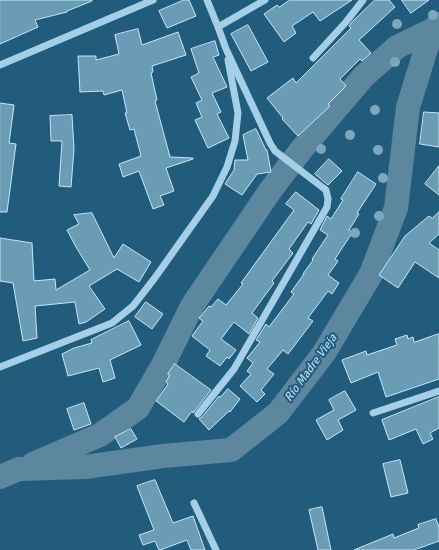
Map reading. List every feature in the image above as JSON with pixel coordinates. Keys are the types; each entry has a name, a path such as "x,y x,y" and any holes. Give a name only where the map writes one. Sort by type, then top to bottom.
{"street":[{"path":"0,65 153,0"},
{"path":"198,414 234,369 327,207 328,199 326,190 284,158 270,143 226,50 207,0"},
{"path":"218,27 265,0"},
{"path":"313,58 346,22 363,0"},
{"path":"0,367 112,323 133,306 159,272 213,196 227,167 235,141 238,113 226,50"},
{"path":"373,413 439,391"},
{"path":"194,503 216,550"}],"building":[{"path":"0,0 92,1 67,12 35,20 38,27 0,44"},
{"path":"184,0 189,0 196,16 167,28 159,11"},
{"path":"290,0 352,0 320,21 313,12 292,26 296,33 284,42 264,14 277,5 279,7"},
{"path":"375,0 389,0 395,7 359,40 371,53 362,61 360,59 340,79 346,86 328,104 330,106 298,136 282,119 283,118 267,98 293,78 296,83 351,28 349,26 352,22"},
{"path":"402,0 429,0 411,13"},
{"path":"248,25 268,62 251,71 231,34"},
{"path":"138,29 142,45 178,32 186,55 152,66 153,72 151,73 157,100 155,101 170,157 193,158 166,168 174,191 160,196 164,205 153,209 139,171 123,177 119,164 141,156 134,129 130,130 125,113 127,113 122,90 104,95 103,91 80,92 78,56 96,56 96,60 119,54 115,35"},
{"path":"215,41 219,55 213,57 227,87 212,93 221,112 217,114 229,138 208,148 195,120 202,117 196,103 202,100 191,77 199,73 191,49"},
{"path":"0,103 14,105 9,143 16,144 7,212 0,212"},
{"path":"424,112 439,113 439,147 420,144"},
{"path":"72,115 74,149 71,187 59,186 62,141 51,141 50,116"},
{"path":"256,129 267,150 271,172 257,174 242,195 225,184 234,170 235,160 248,160 243,135"},
{"path":"329,159 342,171 328,185 315,174"},
{"path":"439,166 439,195 425,184"},
{"path":"358,172 376,184 357,213 359,214 349,230 352,233 335,259 338,261 328,275 339,283 332,294 328,291 308,318 313,321 288,354 283,350 267,369 274,374 261,390 265,394 257,402 240,386 251,374 247,371 253,363 247,358 260,342 256,340 266,324 269,327 294,294 291,292 328,235 320,230 327,216 331,219 343,200 341,199"},
{"path":"296,192 319,210 311,224 308,222 289,249 293,253 272,281 274,283 252,313 258,318 249,334 234,322 221,339 236,350 229,359 227,357 220,366 206,356 210,350 192,336 203,321 199,318 209,306 211,307 218,299 226,305 243,284 241,283 294,210 286,204"},
{"path":"439,212 439,234 429,243 439,250 439,278 415,262 398,288 379,275 405,236 429,216 432,218"},
{"path":"92,213 114,258 123,244 151,262 139,282 117,269 89,286 105,309 86,322 79,324 75,302 35,306 37,338 23,341 13,283 0,281 0,238 32,243 34,281 55,279 56,290 90,270 67,230 79,224 74,215"},
{"path":"146,302 163,314 152,329 135,317"},
{"path":"129,321 141,345 110,360 115,378 103,382 99,368 68,376 62,354 74,348 92,343 91,340"},
{"path":"439,334 439,379 386,397 378,372 351,383 342,360 366,351 367,355 397,345 395,339 407,335 408,339 413,337 414,342"},
{"path":"175,364 211,390 184,422 156,401 168,384 166,382 170,375 168,374"},
{"path":"228,389 240,399 230,412 229,411 209,430 199,419 219,396 220,397"},
{"path":"345,391 356,410 338,420 343,430 327,440 316,420 334,410 329,400"},
{"path":"439,397 439,428 430,433 433,439 423,444 416,429 389,440 382,420"},
{"path":"84,403 91,424 74,430 67,409"},
{"path":"131,429 137,439 121,448 115,437"},
{"path":"400,460 408,493 391,497 383,464"},
{"path":"155,480 173,523 193,516 205,550 191,550 187,540 160,550 155,541 143,545 139,535 154,530 137,486"},
{"path":"322,507 331,550 318,550 309,510"},
{"path":"436,519 439,527 439,541 414,550 354,550 393,534 394,538 419,528 418,525"}],"waterway":[{"name":"Río Madre Vieja","path":"0,477 19,469 85,467 163,456 231,450 278,413 324,353 371,274 396,208 408,107 432,30 439,24"},
{"path":"33,464 100,435 138,408 163,365 192,306 270,191 301,150 364,76 397,47 432,30"}]}
